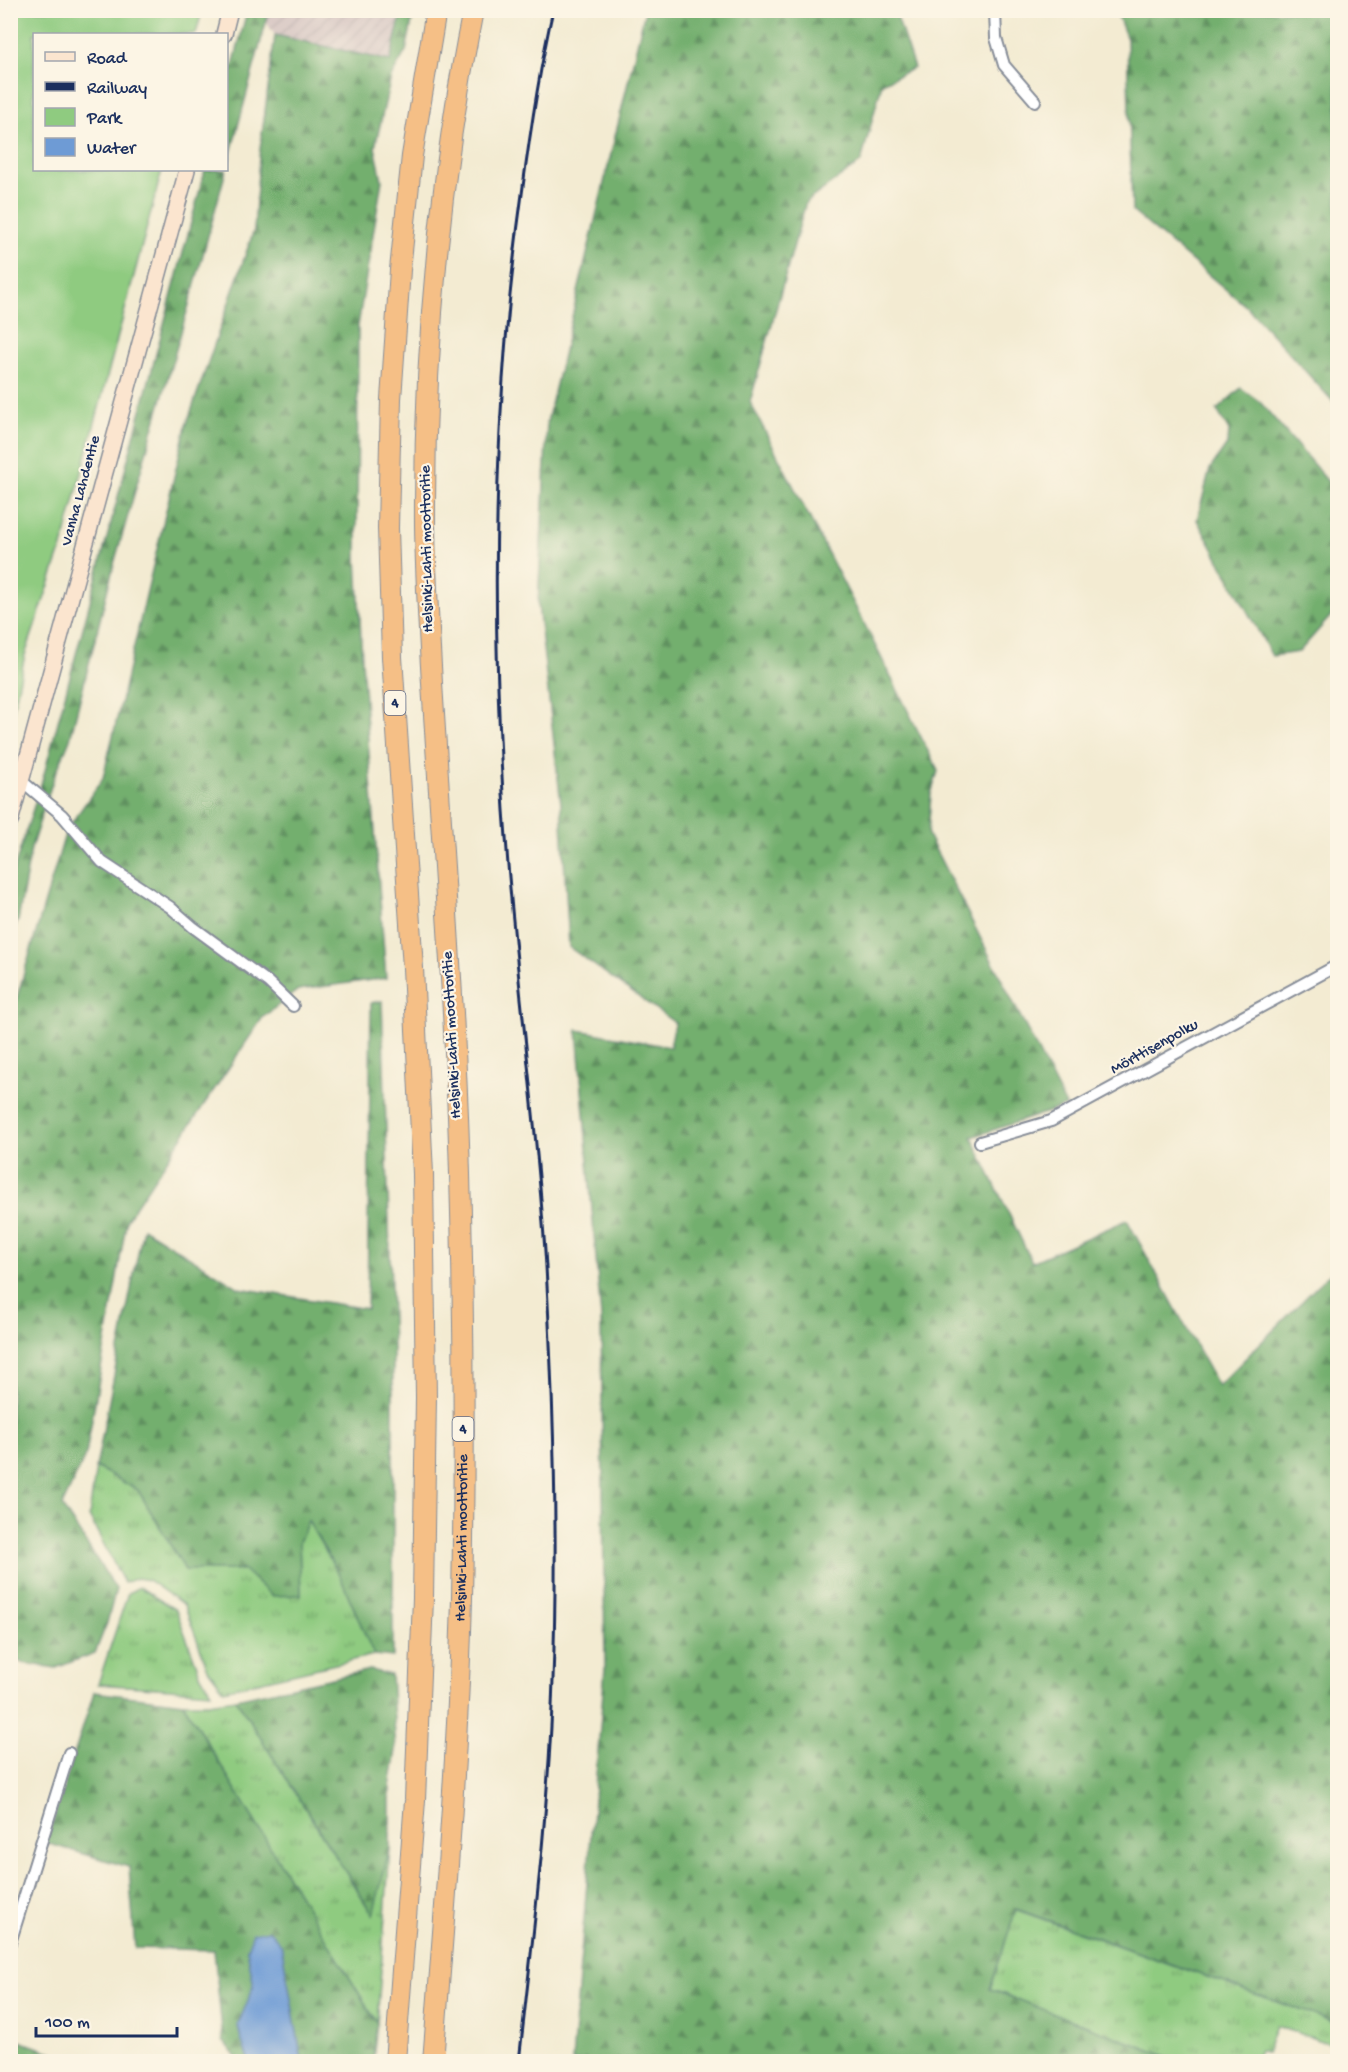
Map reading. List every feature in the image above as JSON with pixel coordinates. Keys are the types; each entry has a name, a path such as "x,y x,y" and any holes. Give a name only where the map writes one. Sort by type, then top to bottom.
{"highway":[{"name":"4","path":"395,2061 415,1800 423,1598 426,1397 423,1174 413,968 392,657 388,517 391,399 399,270 412,156 436,10"},
{"name":"Helsinki-Lahti moottoritie","path":"433,2061 453,1790 462,1599 464,1398 459,1160 450,965 430,656 426,538 426,399 435,276 448,160 473,10"}],"main road":[{"path":"224,33 230,10"},
{"name":"Vanha Lahdentie","path":"10,822 23,782 187,171"}],"street":[{"path":"995,10 996,38 1004,65 1035,101"},
{"path":"23,782 62,815 102,862 170,907 201,933 268,982 293,1006"},
{"name":"Mörttisenpolku","path":"980,1142 1051,1121 1338,965"},
{"path":"10,1943 69,1753"}],"shaded area":[{"path":"267,11 402,11 390,61 275,35 266,22"}],"green space":[{"path":"11,10 202,11 196,33 33,33 33,171 162,171 62,547 25,655 11,720"},
{"path":"247,11 267,11 228,163 228,85"},
{"path":"402,11 414,11 406,51 391,77 375,147 382,180 358,326 357,557 362,660 386,978 298,990 263,1017 127,1219 86,1454 62,1506 116,1589 107,1623 95,1653 56,1668 22,1663 11,1656 10,1028 14,1007 66,831 103,778 186,426 254,230 259,157 275,35 390,61"},
{"path":"645,11 895,11 914,68 882,83 861,162 806,202 750,402 938,771 931,794 928,835 1066,1106 972,1137 1032,1262 1127,1220 1218,1386 1337,1266 1337,2023 1016,1909 990,1989 1179,2061 572,2061 605,1668 601,1318 577,1030 670,1047 675,1023 569,947 561,804 538,605 547,422"},
{"path":"1116,11 1337,11 1337,406 1248,308 1132,211 1127,39"},
{"path":"205,171 226,171 115,560 70,739 53,780 31,848 18,921 10,935 11,878 43,778"},
{"path":"1241,388 1260,402 1337,492 1337,609 1299,652 1272,656 1197,520 1210,469 1228,443 1229,431 1217,410"},
{"path":"382,1001 393,1348 393,1657 374,1655 339,1574 308,1521 299,1542 301,1595 272,1596 244,1570 185,1570 138,1490 96,1467 143,1228 239,1288 367,1309 371,1003"},
{"path":"96,1467 138,1490 185,1569 244,1570 301,1595 299,1542 308,1521 339,1574 374,1655 224,1690 208,1669 184,1605 148,1580 137,1578 124,1583 89,1516"},
{"path":"139,1587 176,1610 200,1674 211,1692 98,1684 128,1593"},
{"path":"370,1670 391,1675 396,1750 390,1787 390,1848 373,1915 236,1699"},
{"path":"94,1692 183,1703 377,2023 373,2061 302,2061 281,1944 247,1949 254,1986 238,2025 249,2061 239,2061 223,2041 214,1950 135,1948 129,1867 46,1843"},
{"path":"236,1699 372,1914 390,1848 377,2023 183,1703 208,1703"},
{"path":"1014,1909 1337,2023 1337,2046 1276,2026 1266,2053 1259,2050 1254,2061 1179,2061 990,1989"},
{"path":"11,2038 76,2061 11,2061"}],"water":[{"path":"269,1930 281,1944 302,2061 249,2061 241,2039 238,2025 254,1986 247,1949 253,1933"}],"railway":[{"path":"519,2062 540,1871 551,1728 555,1577 554,1474 543,1216 512,915 502,781 496,613 497,529 504,361 512,278 532,125 553,10"}]}
